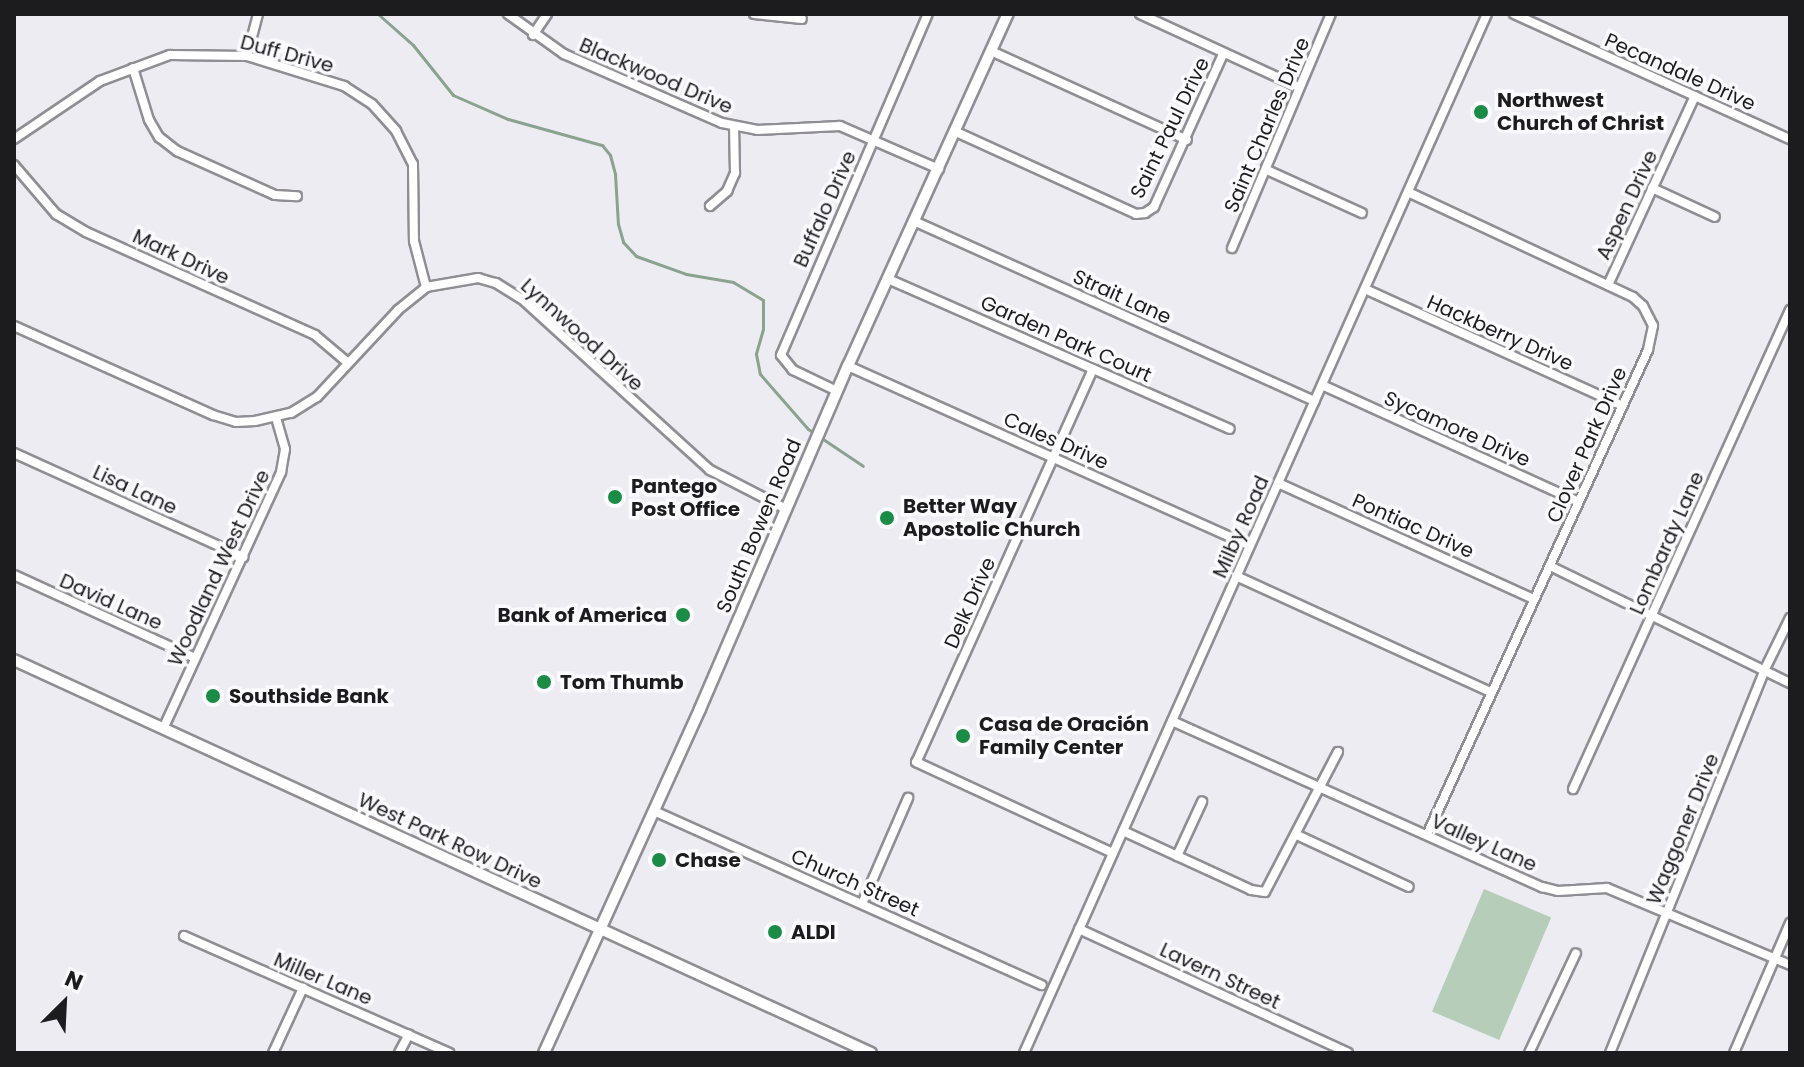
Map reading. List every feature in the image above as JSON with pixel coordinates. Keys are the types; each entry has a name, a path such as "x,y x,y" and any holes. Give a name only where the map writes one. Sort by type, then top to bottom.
{"main road":[{"name":"South Bowen Road","path":"544,1053 654,811 848,366 1008,14"},
{"name":"West Park Row Drive","path":"14,660 871,1053"}],"street":[{"path":"247,56 258,14"},
{"name":"Blackwood Drive","path":"508,14 533,35 564,54 700,115 734,127 757,130 823,124 840,126 939,169"},
{"path":"533,35 547,14"},
{"path":"754,14 802,19"},
{"name":"Buffalo Drive","path":"837,391 793,370 781,355 928,14"},
{"path":"1140,14 1299,87"},
{"name":"Saint Charles Drive","path":"1232,248 1331,14"},
{"name":"Milby Road","path":"1024,1053 1487,14"},
{"name":"Pecandale Drive","path":"1514,14 1790,139"},
{"path":"991,51 1187,140"},
{"name":"Saint Paul Drive","path":"954,131 1136,214 1145,213 1154,207 1187,140 1223,54"},
{"name":"Duff Drive","path":"14,139 72,96 170,55 247,56 344,86 372,104 396,131 413,164 414,241 426,287"},
{"path":"133,68 149,120 159,137 177,151 275,195 297,196"},
{"name":"Aspen Drive","path":"1608,285 1695,96"},
{"path":"710,206 727,191 735,173 734,127"},
{"name":"Mark Drive","path":"14,165 56,214 86,232 315,335 347,362"},
{"path":"1267,170 1362,213"},
{"path":"1652,188 1715,217"},
{"name":"Clover Park Drive","path":"1408,192 1633,297 1643,306 1653,326 1653,338 1623,406 1427,835"},
{"name":"Strait Lane","path":"916,222 1315,401"},
{"name":"Lynnwood Drive","path":"426,287 478,278 496,283 522,299 684,450 727,482 786,509"},
{"name":"Garden Park Court","path":"888,279 1230,429"},
{"path":"14,326 213,415 236,422 276,418 317,397 347,362 426,287"},
{"name":"Hackberry Drive","path":"1365,289 1623,406"},
{"name":"Lombardy Lane","path":"1573,789 1790,310"},
{"name":"Cales Drive","path":"848,366 1250,546"},
{"name":"Delk Drive","path":"1093,369 916,762 1113,853"},
{"name":"Sycamore Drive","path":"1322,385 1579,502"},
{"name":"Woodland West Drive","path":"163,729 285,458 276,418"},
{"name":"Lisa Lane","path":"14,453 243,557"},
{"name":"Pontiac Drive","path":"1278,483 1534,599"},
{"path":"1550,566 1790,683"},
{"name":"David Lane","path":"14,575 195,658"},
{"path":"1236,576 1491,692"},
{"name":"Waggoner Drive","path":"1610,1053 1764,671 1790,618"},
{"name":"Valley Lane","path":"1172,721 1542,887 1558,891 1607,888 1790,965"},
{"path":"1123,831 1262,893 1323,787 1338,752"},
{"path":"862,904 908,798"},
{"path":"1177,856 1202,802"},
{"name":"Church Street","path":"654,811 1042,985"},
{"path":"1297,835 1409,887"},
{"path":"1734,1053 1790,923"},
{"name":"Lavern Street","path":"1079,929 1348,1053"},
{"name":"Miller Lane","path":"184,936 449,1053"},
{"path":"1529,1053 1576,953"},
{"path":"273,1053 303,988"},
{"path":"399,1053 409,1034"}],"green space":[{"path":"1484,889 1551,918 1499,1040 1432,1011"}],"waterway":[{"path":"378,14 413,45 453,95 508,119 602,145 610,155 615,174 618,224 623,242 636,256 686,274 733,282 763,300 763,329 756,354 760,374 808,429 863,466"}],"place":[{"name":"Northwest Church of Christ","path":"1481,112"},
{"name":"Pantego Post Office","path":"615,497"},
{"name":"Better Way Apostolic Church","path":"887,518"},
{"name":"Bank of America","path":"683,615"},
{"name":"Tom Thumb","path":"544,682"},
{"name":"Southside Bank","path":"213,696"},
{"name":"Casa de Oración Family Center","path":"963,736"},
{"name":"Chase","path":"659,860"},
{"name":"ALDI","path":"775,932"}]}
